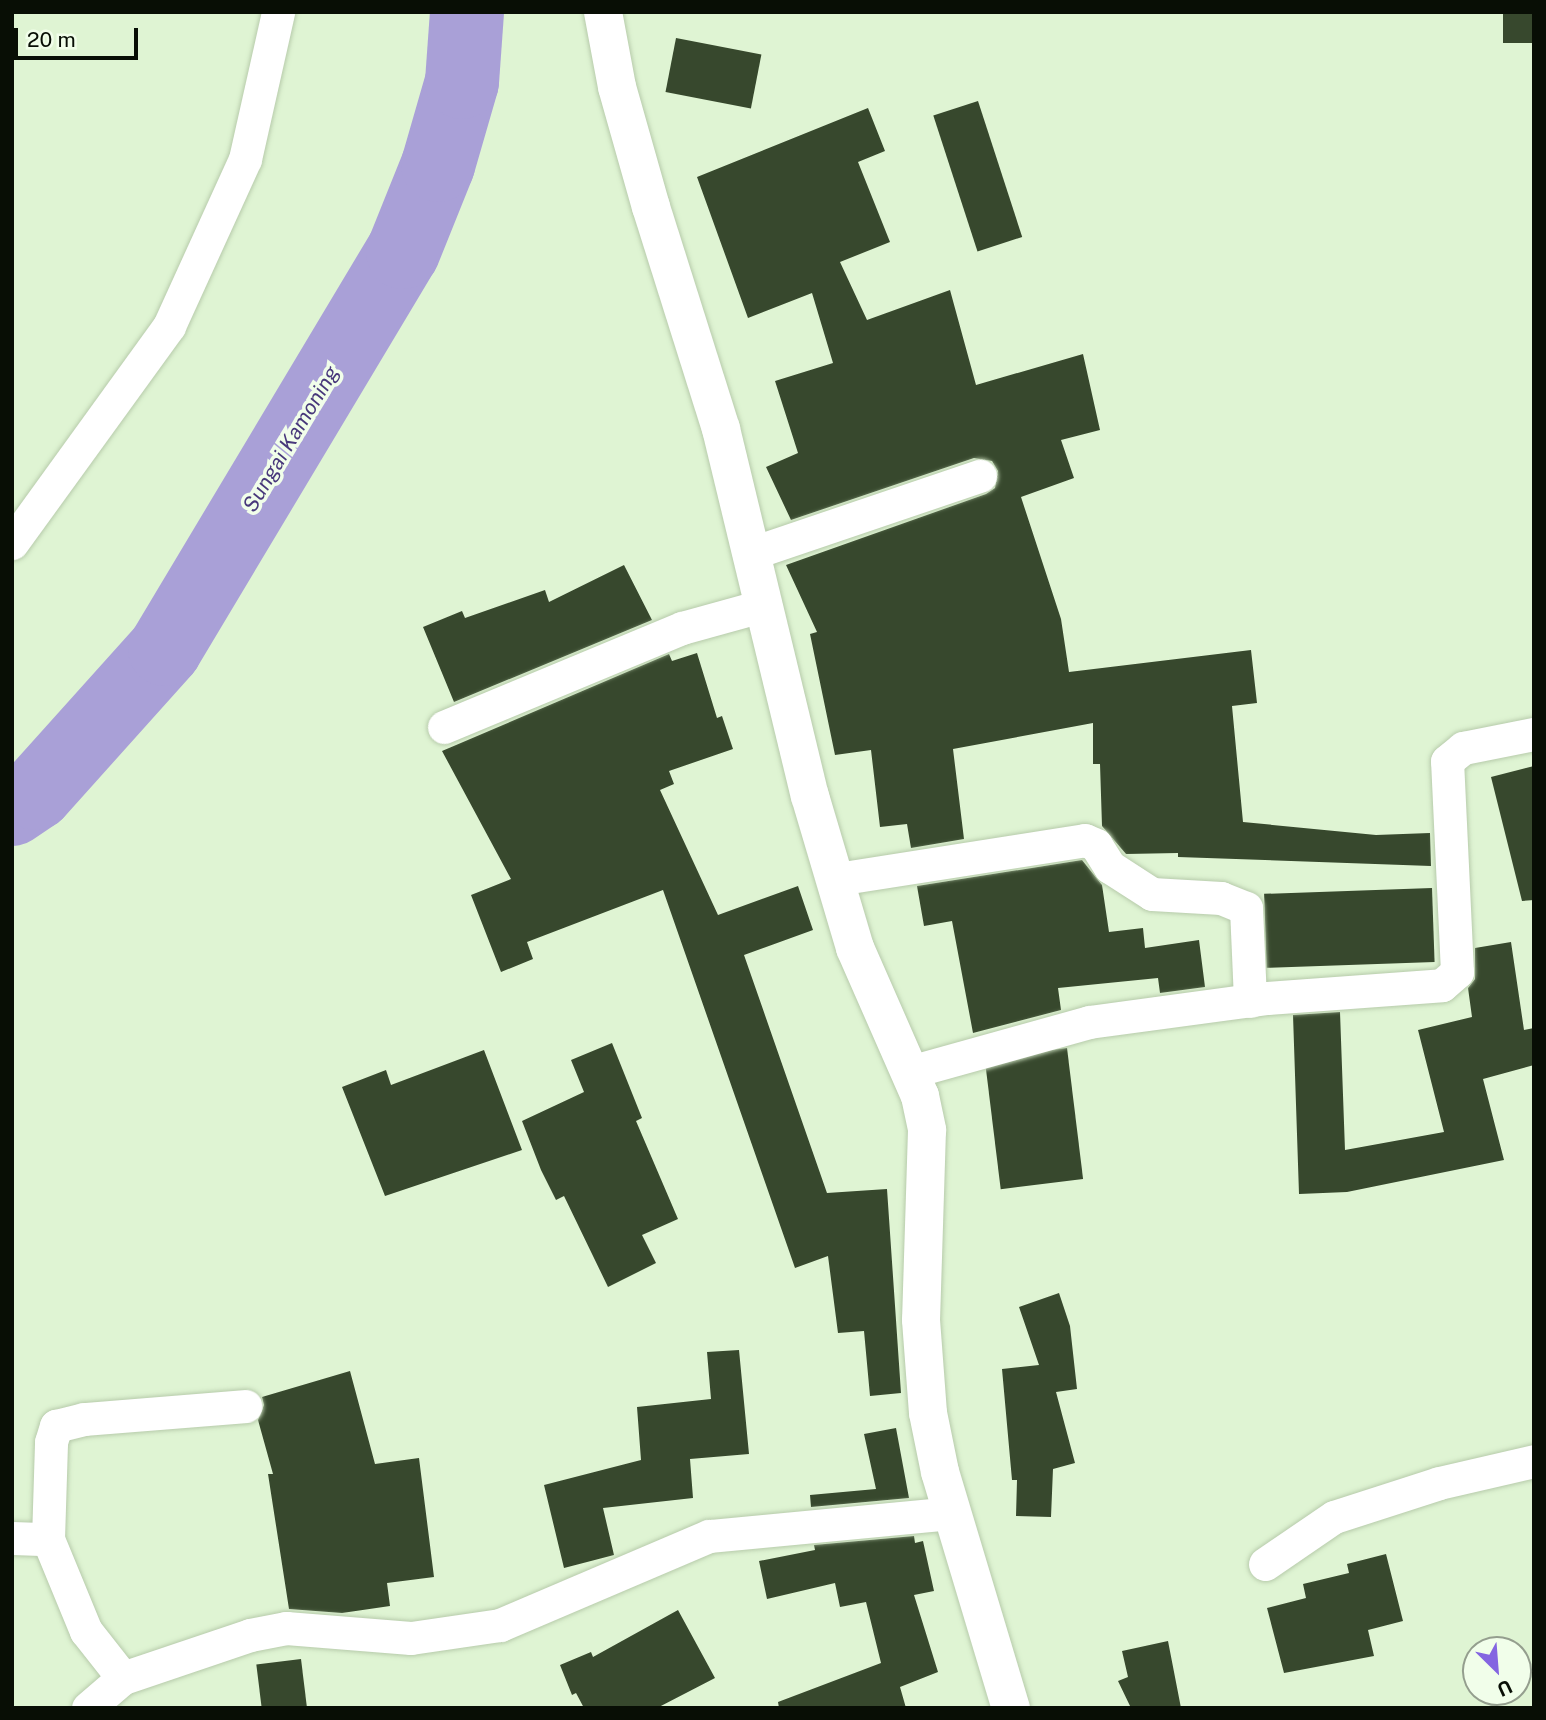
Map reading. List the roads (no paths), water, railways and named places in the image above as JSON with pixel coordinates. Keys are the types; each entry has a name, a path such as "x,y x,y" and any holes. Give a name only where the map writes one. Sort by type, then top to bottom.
{"street":[{"path":"12,543 169,326 245,159 278,12"},
{"path":"603,12 617,87 721,429 749,554 765,605 810,796 837,879 855,947 910,1072 927,1130 921,1320 929,1413 953,1513 1011,1708"},
{"path":"749,554 980,476"},
{"path":"444,727 682,628 765,605"},
{"path":"910,1072 1089,1022 1250,1001 1420,990 1442,985 1457,972 1447,761 1463,748 1534,734"},
{"path":"837,879 1085,840 1096,845 1118,873 1152,894 1221,898 1246,908 1250,1001"},
{"path":"123,1678 86,1631 48,1539 51,1442 56,1426 84,1419 245,1406"},
{"path":"1265,1564 1334,1517 1439,1483 1534,1461"},
{"path":"88,1708 123,1678 210,1646 286,1628 411,1638 500,1625 709,1535 953,1513"},
{"path":"12,1538 48,1539"}],"waterway":[{"name":"Sungai Kamoning","path":"12,809 36,793 165,649 403,252 438,165 462,82 467,12"}]}
